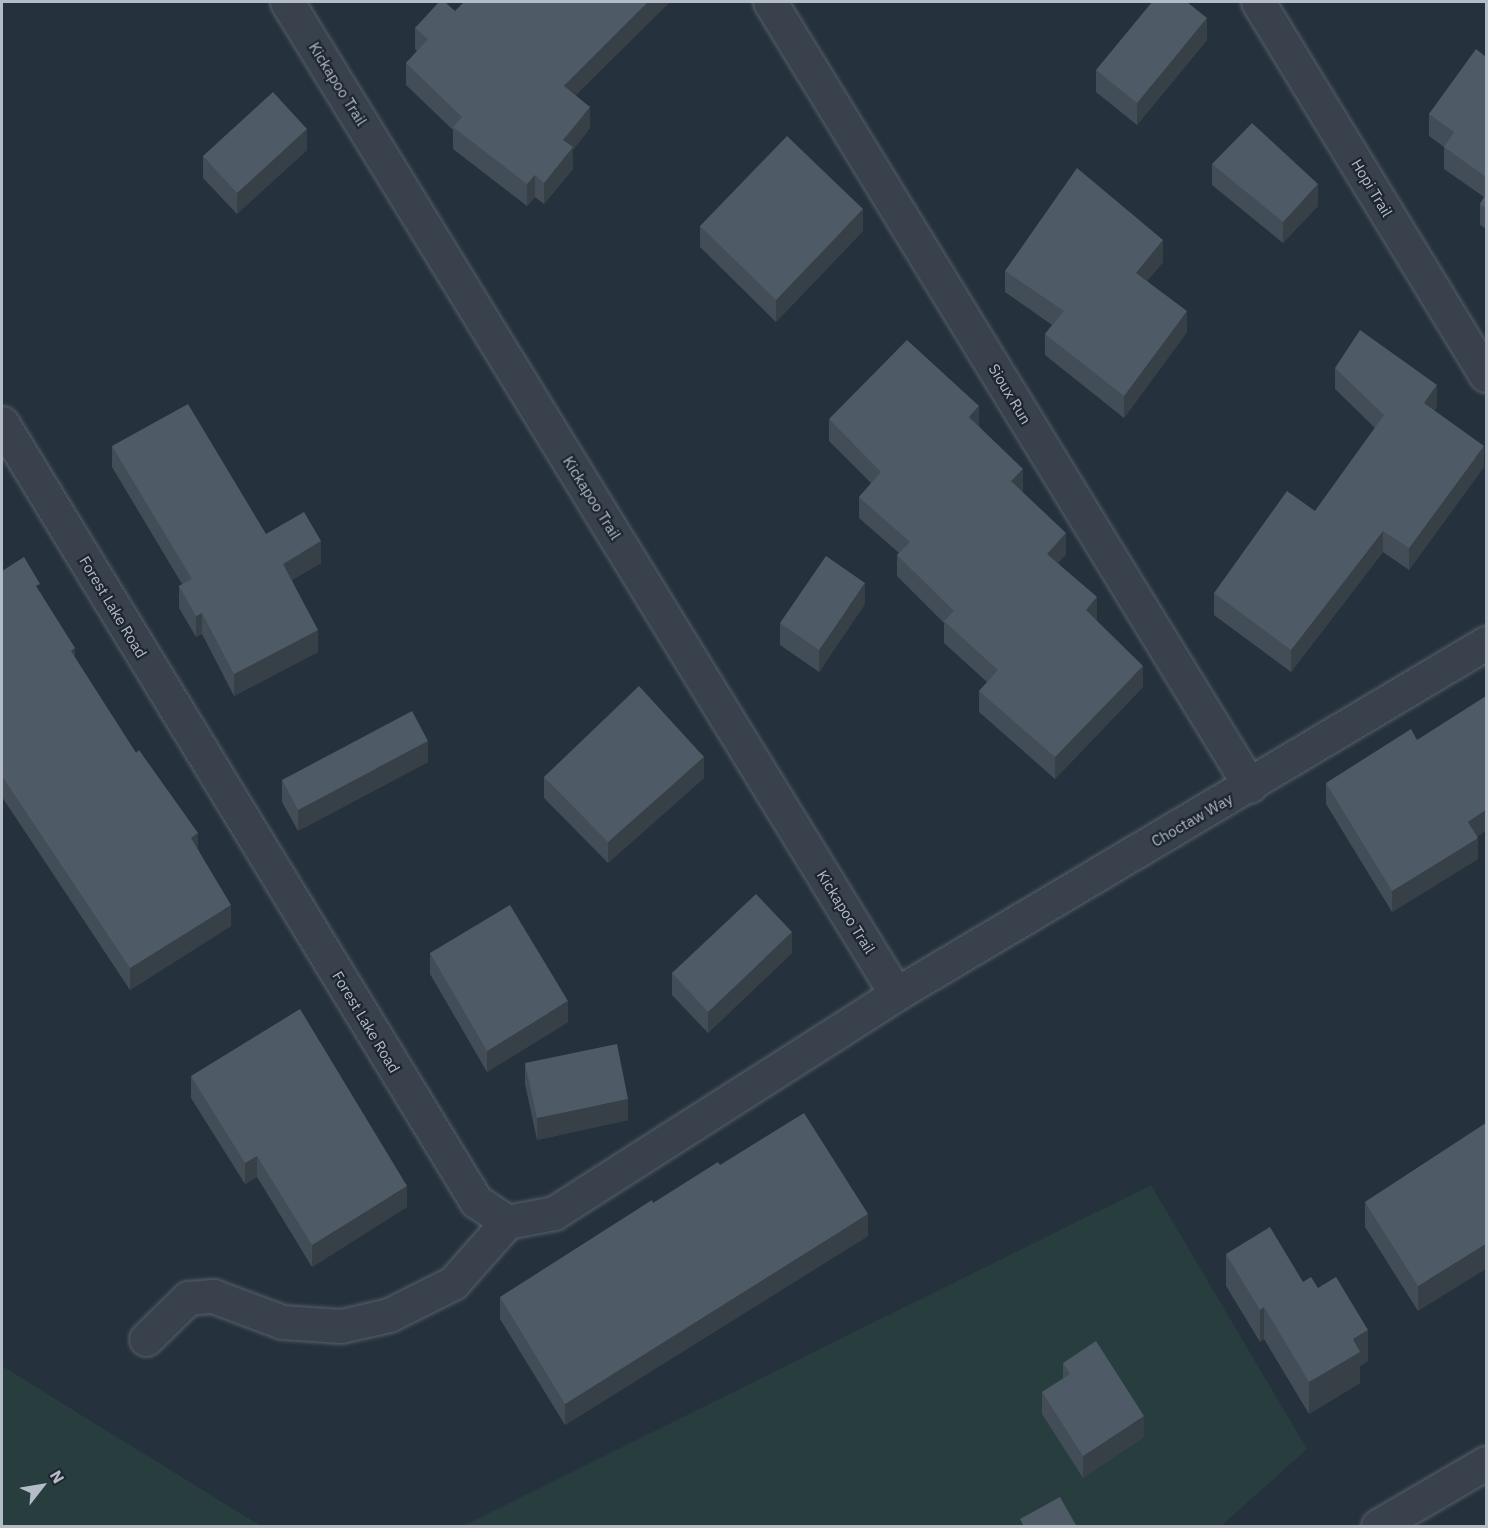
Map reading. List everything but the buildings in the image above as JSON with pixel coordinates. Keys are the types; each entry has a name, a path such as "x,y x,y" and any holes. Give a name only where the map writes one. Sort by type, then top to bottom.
{"street":[{"name":"Kickapoo Trail","path":"287,2 896,994"},
{"name":"Sioux Run","path":"770,2 1250,786"},
{"name":"Hopi Trail","path":"1258,2 1486,375"},
{"name":"Forest Lake Road","path":"2,423 476,1202 507,1222"},
{"name":"Choctaw Way","path":"896,994 1250,786 1486,643"},
{"path":"146,1339 188,1298 213,1296 282,1322 341,1326 389,1315 453,1283 507,1222 555,1213 896,994"},
{"path":"1378,1527 1486,1463"}],"green space":[{"path":"1151,1185 1307,1449 1221,1526 463,1526"},
{"path":"2,1366 261,1526 2,1526"}]}
